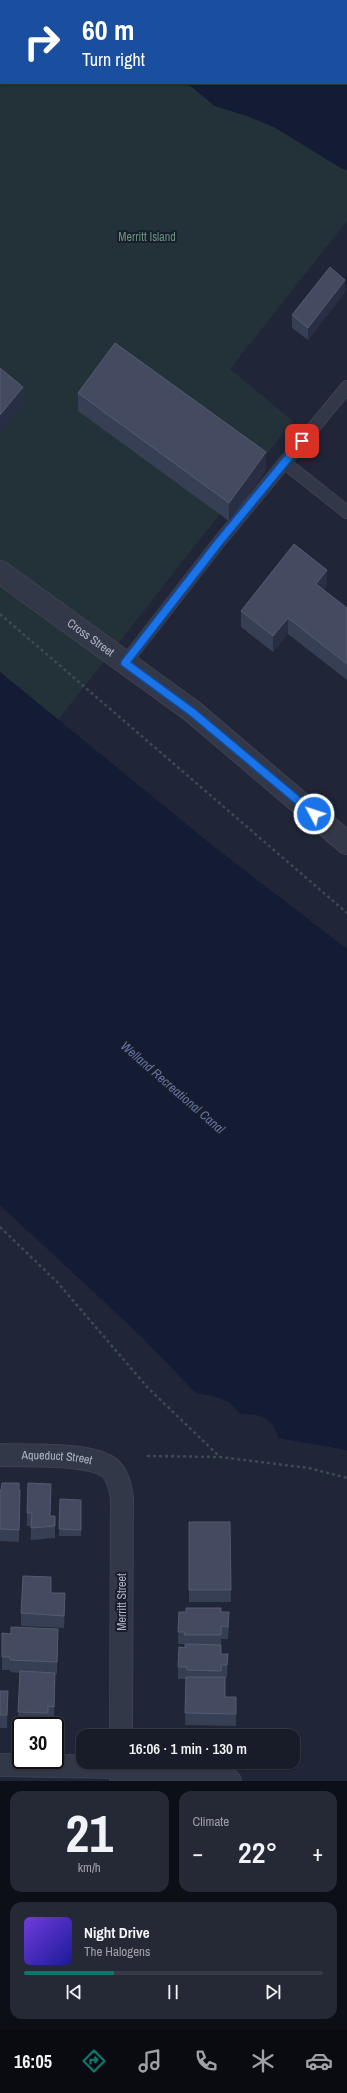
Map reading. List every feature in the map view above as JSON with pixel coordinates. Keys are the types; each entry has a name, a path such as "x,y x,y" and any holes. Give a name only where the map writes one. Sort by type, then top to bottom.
{"street":[{"name":"Cross Street","path":"0,572 192,712 347,843"},
{"name":"Aqueduct Street","path":"0,1455 89,1459 103,1464 112,1470"},
{"name":"Merritt Street","path":"112,1470 120,1486 122,1497 121,1729"},
{"path":"0,1765 121,1772 230,1781"}],"lane":[{"path":"125,663 219,542 347,387"},
{"path":"285,463 347,512"}],"path":[{"path":"0,614 347,913"},
{"path":"0,1227 58,1283 148,1388 220,1457"},
{"path":"147,1456 220,1457 309,1468 347,1478"}],"green space":[{"name":"Merritt Island","path":"0,84 188,84 215,106 250,117 274,127 341,168 347,170 347,221 230,369 293,421 58,720 0,672"}],"water":[{"path":"188,84 347,84 347,170 341,168 274,127 250,117 215,106"},
{"name":"Welland Recreational Canal","path":"0,672 208,842 347,949 347,1450 279,1438 273,1425 265,1418 255,1415 241,1414 229,1402 214,1396 196,1393 140,1335 0,1205"}],"building":[{"path":"330,267 345,280 308,328 292,315"},
{"path":"115,343 266,452 229,503 78,393"},
{"path":"0,368 23,387 0,415"},
{"path":"294,544 327,570 316,584 347,608 347,664 288,618 273,636 241,611"},
{"path":"2,1483 19,1483 19,1530 0,1529 0,1490"},
{"path":"28,1483 51,1484 50,1516 55,1516 55,1526 31,1528 32,1513 27,1513"},
{"path":"60,1499 81,1500 81,1530 59,1529"},
{"path":"189,1522 230,1522 231,1590 189,1590"},
{"path":"23,1576 51,1577 51,1593 65,1593 64,1616 21,1613"},
{"path":"186,1608 221,1608 221,1612 229,1612 228,1627 221,1626 221,1635 184,1635 185,1632 178,1632 179,1612 186,1612"},
{"path":"11,1627 58,1629 57,1662 10,1660 10,1657 2,1657 2,1633 11,1634"},
{"path":"186,1644 221,1645 221,1654 228,1654 227,1665 221,1665 221,1671 187,1670 187,1667 178,1667 179,1647 186,1648"},
{"path":"20,1671 55,1673 54,1707 48,1706 48,1713 18,1712"},
{"path":"186,1677 225,1677 225,1697 236,1697 236,1714 185,1713"},
{"path":"0,1691 8,1691 7,1715 0,1715"}],"route":[{"path":"302,441 219,542 125,663 159,686 192,712 314,814"}]}
